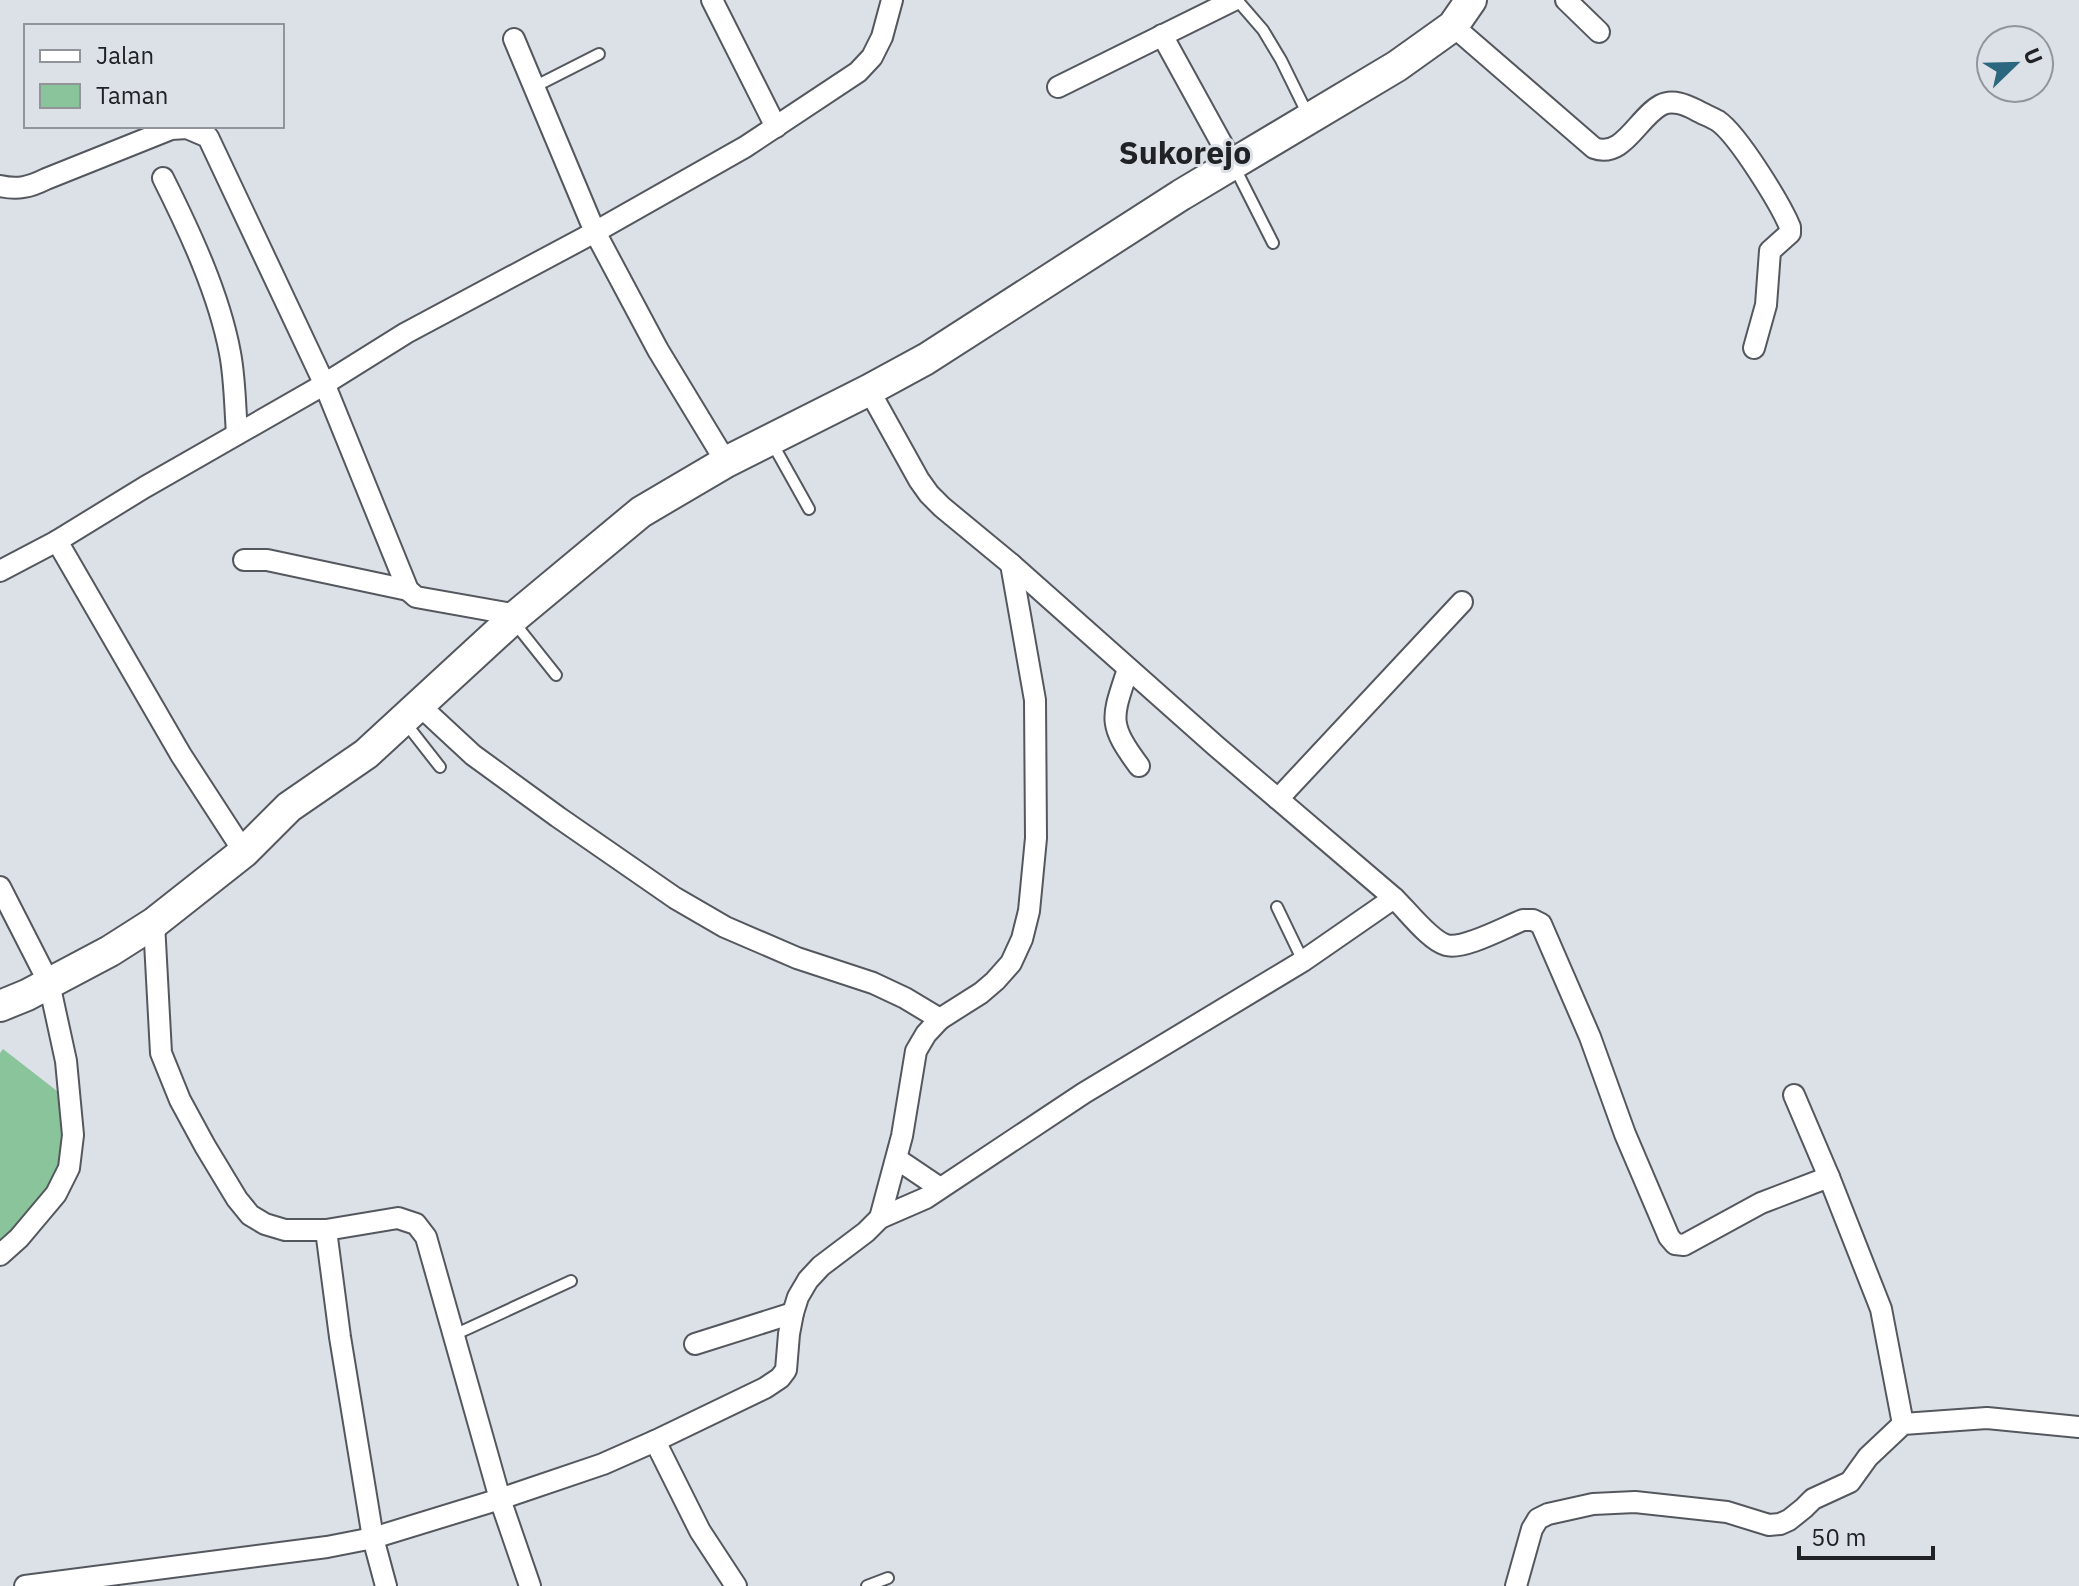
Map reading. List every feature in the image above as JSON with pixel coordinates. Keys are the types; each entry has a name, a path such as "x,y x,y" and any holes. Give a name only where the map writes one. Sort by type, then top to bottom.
{"street":[{"path":"712,0 776,127"},
{"path":"0,571 57,541 406,333 745,147 858,72 872,57 882,37 892,0"},
{"path":"1058,87 1236,0"},
{"path":"0,1006 110,951 154,923 244,852 289,807 366,754 514,617 641,512 726,462 869,390 959,339 1169,203 1397,66 1453,26 1471,0"},
{"path":"1566,0 1599,32"},
{"path":"1453,26 1594,148 1602,151 1617,146 1662,104 1684,104 1720,122 1740,144 1790,227 1790,233 1770,251 1766,305 1754,348"},
{"path":"1162,35 1233,164"},
{"path":"514,39 595,232 658,350 726,462"},
{"path":"0,186 29,187 171,129 187,128 208,137 324,383 408,590 416,597 514,617"},
{"path":"163,178 190,232 230,353 237,434"},
{"path":"869,390 929,494 1394,898 1437,940 1448,946 1460,946 1523,920 1541,924 1590,1037 1636,1160 1669,1237 1675,1244 1684,1245 1761,1203 1829,1177"},
{"path":"57,541 181,755 244,852"},
{"path":"244,560 267,560 408,590"},
{"path":"880,1218 897,1159 916,1051 940,1019 981,993 1011,963 1022,939 1029,911 1036,838 1035,700 1011,564"},
{"path":"1278,799 1462,602"},
{"path":"1128,669 1115,708 1115,725 1122,744 1139,766"},
{"path":"410,712 675,898 725,927 797,958 873,983 940,1019"},
{"path":"0,887 49,983 66,1061 73,1135 69,1168 56,1194 19,1238 0,1255"},
{"path":"25,1586 327,1547 373,1538 603,1464 765,1388 786,1370 793,1313 808,1280 880,1218 926,1198 1084,1093 1303,961 1394,898"},
{"path":"154,923 161,1053 175,1089 205,1146 250,1215 285,1230 326,1230 398,1218 416,1224 426,1237 500,1499 530,1586"},
{"path":"1794,1095 1881,1309 1903,1424"},
{"path":"897,1159 940,1188"},
{"path":"326,1230 373,1538 386,1586"},
{"path":"695,1344 793,1313"},
{"path":"1516,1586 1532,1529 1538,1519 1548,1514 1593,1504 1635,1502 1727,1512 1769,1525 1780,1524 1813,1499 1850,1482 1868,1457 1903,1424 1987,1418 2079,1427"},
{"path":"655,1441 700,1531 736,1586"}],"lane":[{"path":"1236,0 1263,30 1310,118"},
{"path":"534,87 599,54"},
{"path":"1233,164 1273,243"},
{"path":"770,439 809,509"},
{"path":"514,617 556,675"},
{"path":"410,712 440,767"},
{"path":"1277,907 1303,961"},
{"path":"454,1335 571,1281"},
{"path":"867,1586 888,1578"}],"green space":[{"path":"3,1049 57,1091 66,1143 55,1179 9,1239 0,1243 0,1053"}],"district":[{"name":"Sukorejo","path":"1185,153"}]}
